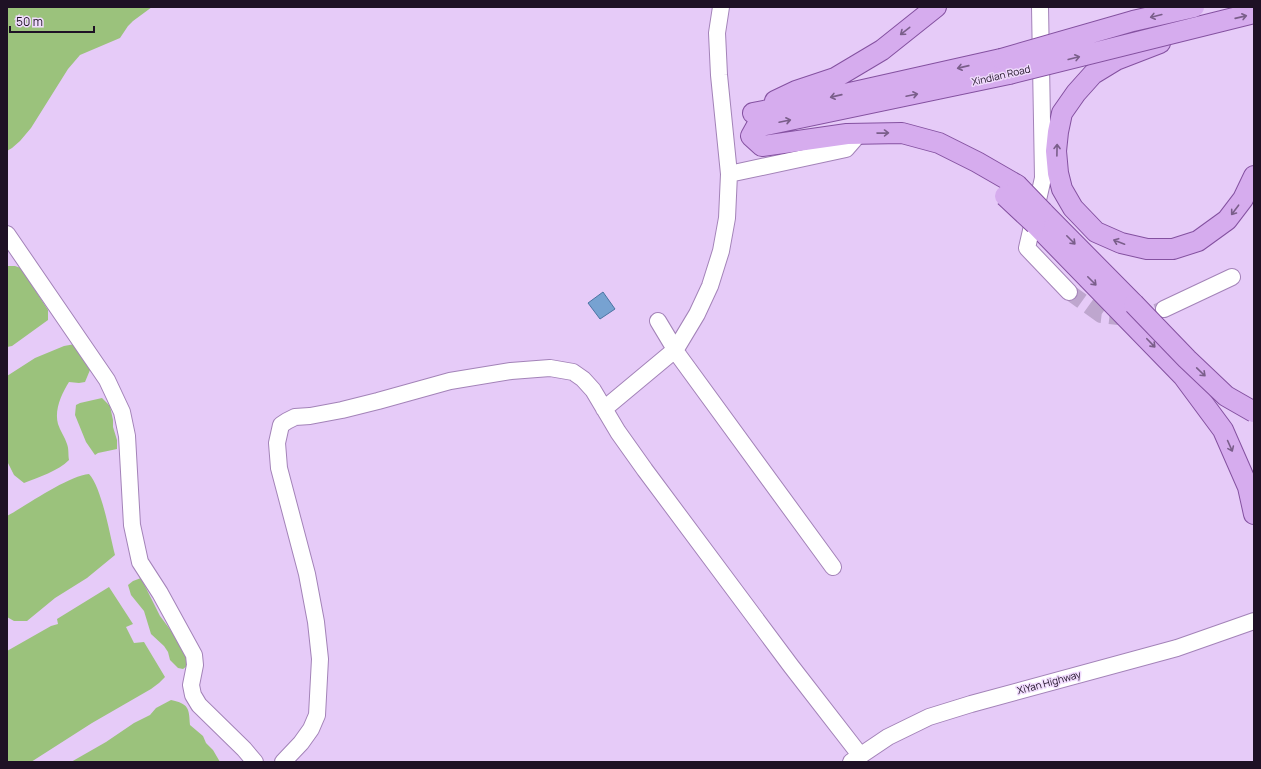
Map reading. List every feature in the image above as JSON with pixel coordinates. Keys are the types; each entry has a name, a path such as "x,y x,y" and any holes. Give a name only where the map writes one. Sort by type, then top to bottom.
{"main road":[{"path":"753,113 796,91 835,78 882,50 936,7"},
{"name":"Xindian Road","path":"751,136 756,127 1005,66 1133,21 1194,7"},
{"name":"Xindian Road","path":"753,113 1005,66 1254,14"},
{"path":"1217,22 1116,60 1092,74 1062,113 1056,150 1058,173 1062,189 1073,208 1096,232 1121,243 1147,249 1173,249 1198,241 1227,220 1243,199 1254,176"},
{"path":"751,136 762,146 847,134 902,133 938,143 977,162 1011,191 1134,304 1187,359 1226,396 1254,412"},
{"path":"1039,218 1183,376 1223,430 1248,487 1254,514"}],"street":[{"path":"604,409 676,349 697,314 710,286 721,251 727,218 729,174 719,75 717,33 721,7"},
{"path":"1040,7 1043,178 1027,248 1069,292"},
{"path":"751,136 746,121 753,113"},
{"path":"729,174 846,149 859,134"},
{"path":"7,234 108,380 122,412 127,436 132,525 140,562 160,593 194,655 195,665 191,685 193,695 199,706 255,762"},
{"path":"1164,309 1232,277"},
{"path":"658,321 679,356 833,567"},
{"path":"283,762 301,743 311,729 317,715 320,659 316,622 307,574 279,468 277,443 281,425 295,417 310,416 342,410 450,381 511,371 550,368 573,372 583,379 593,390 618,432 645,470 782,654 856,758"},
{"name":"XiYan Highway","path":"856,758 888,737 929,717 970,704 1177,648 1254,621"}],"shaded area":[{"path":"7,7 152,7 133,21 120,38 80,55 68,69 31,128 20,141 7,151"},
{"path":"7,266 21,268 48,310 48,320 12,346 7,347"},
{"path":"75,344 90,365 90,370 85,382 69,382 61,396 58,407 58,424 68,446 69,460 54,471 24,483 14,475 7,461 7,376 35,358 64,346"},
{"path":"102,398 110,406 113,427 117,440 117,449 95,455 86,442 75,415 76,405"},
{"path":"89,474 94,481 102,501 115,555 87,578 55,598 27,621 14,621 7,617 7,516 59,485 80,476"},
{"path":"141,578 160,616 178,640 187,660 187,666 183,669 178,668 170,660 168,652 164,646 151,634 144,611 131,595 128,585"},
{"path":"109,587 133,624 126,627 134,643 144,642 165,677 151,689 92,723 31,762 7,762 7,651 51,626 58,624 57,619"},
{"path":"171,700 185,705 189,714 190,725 203,736 206,743 213,750 220,762 71,762 106,742 134,723 150,715 156,708"}],"building":[{"path":"603,292 615,309 600,319 588,303"}],"tunnel":[{"path":"1069,292 1101,315 1135,319 1164,309"}]}
